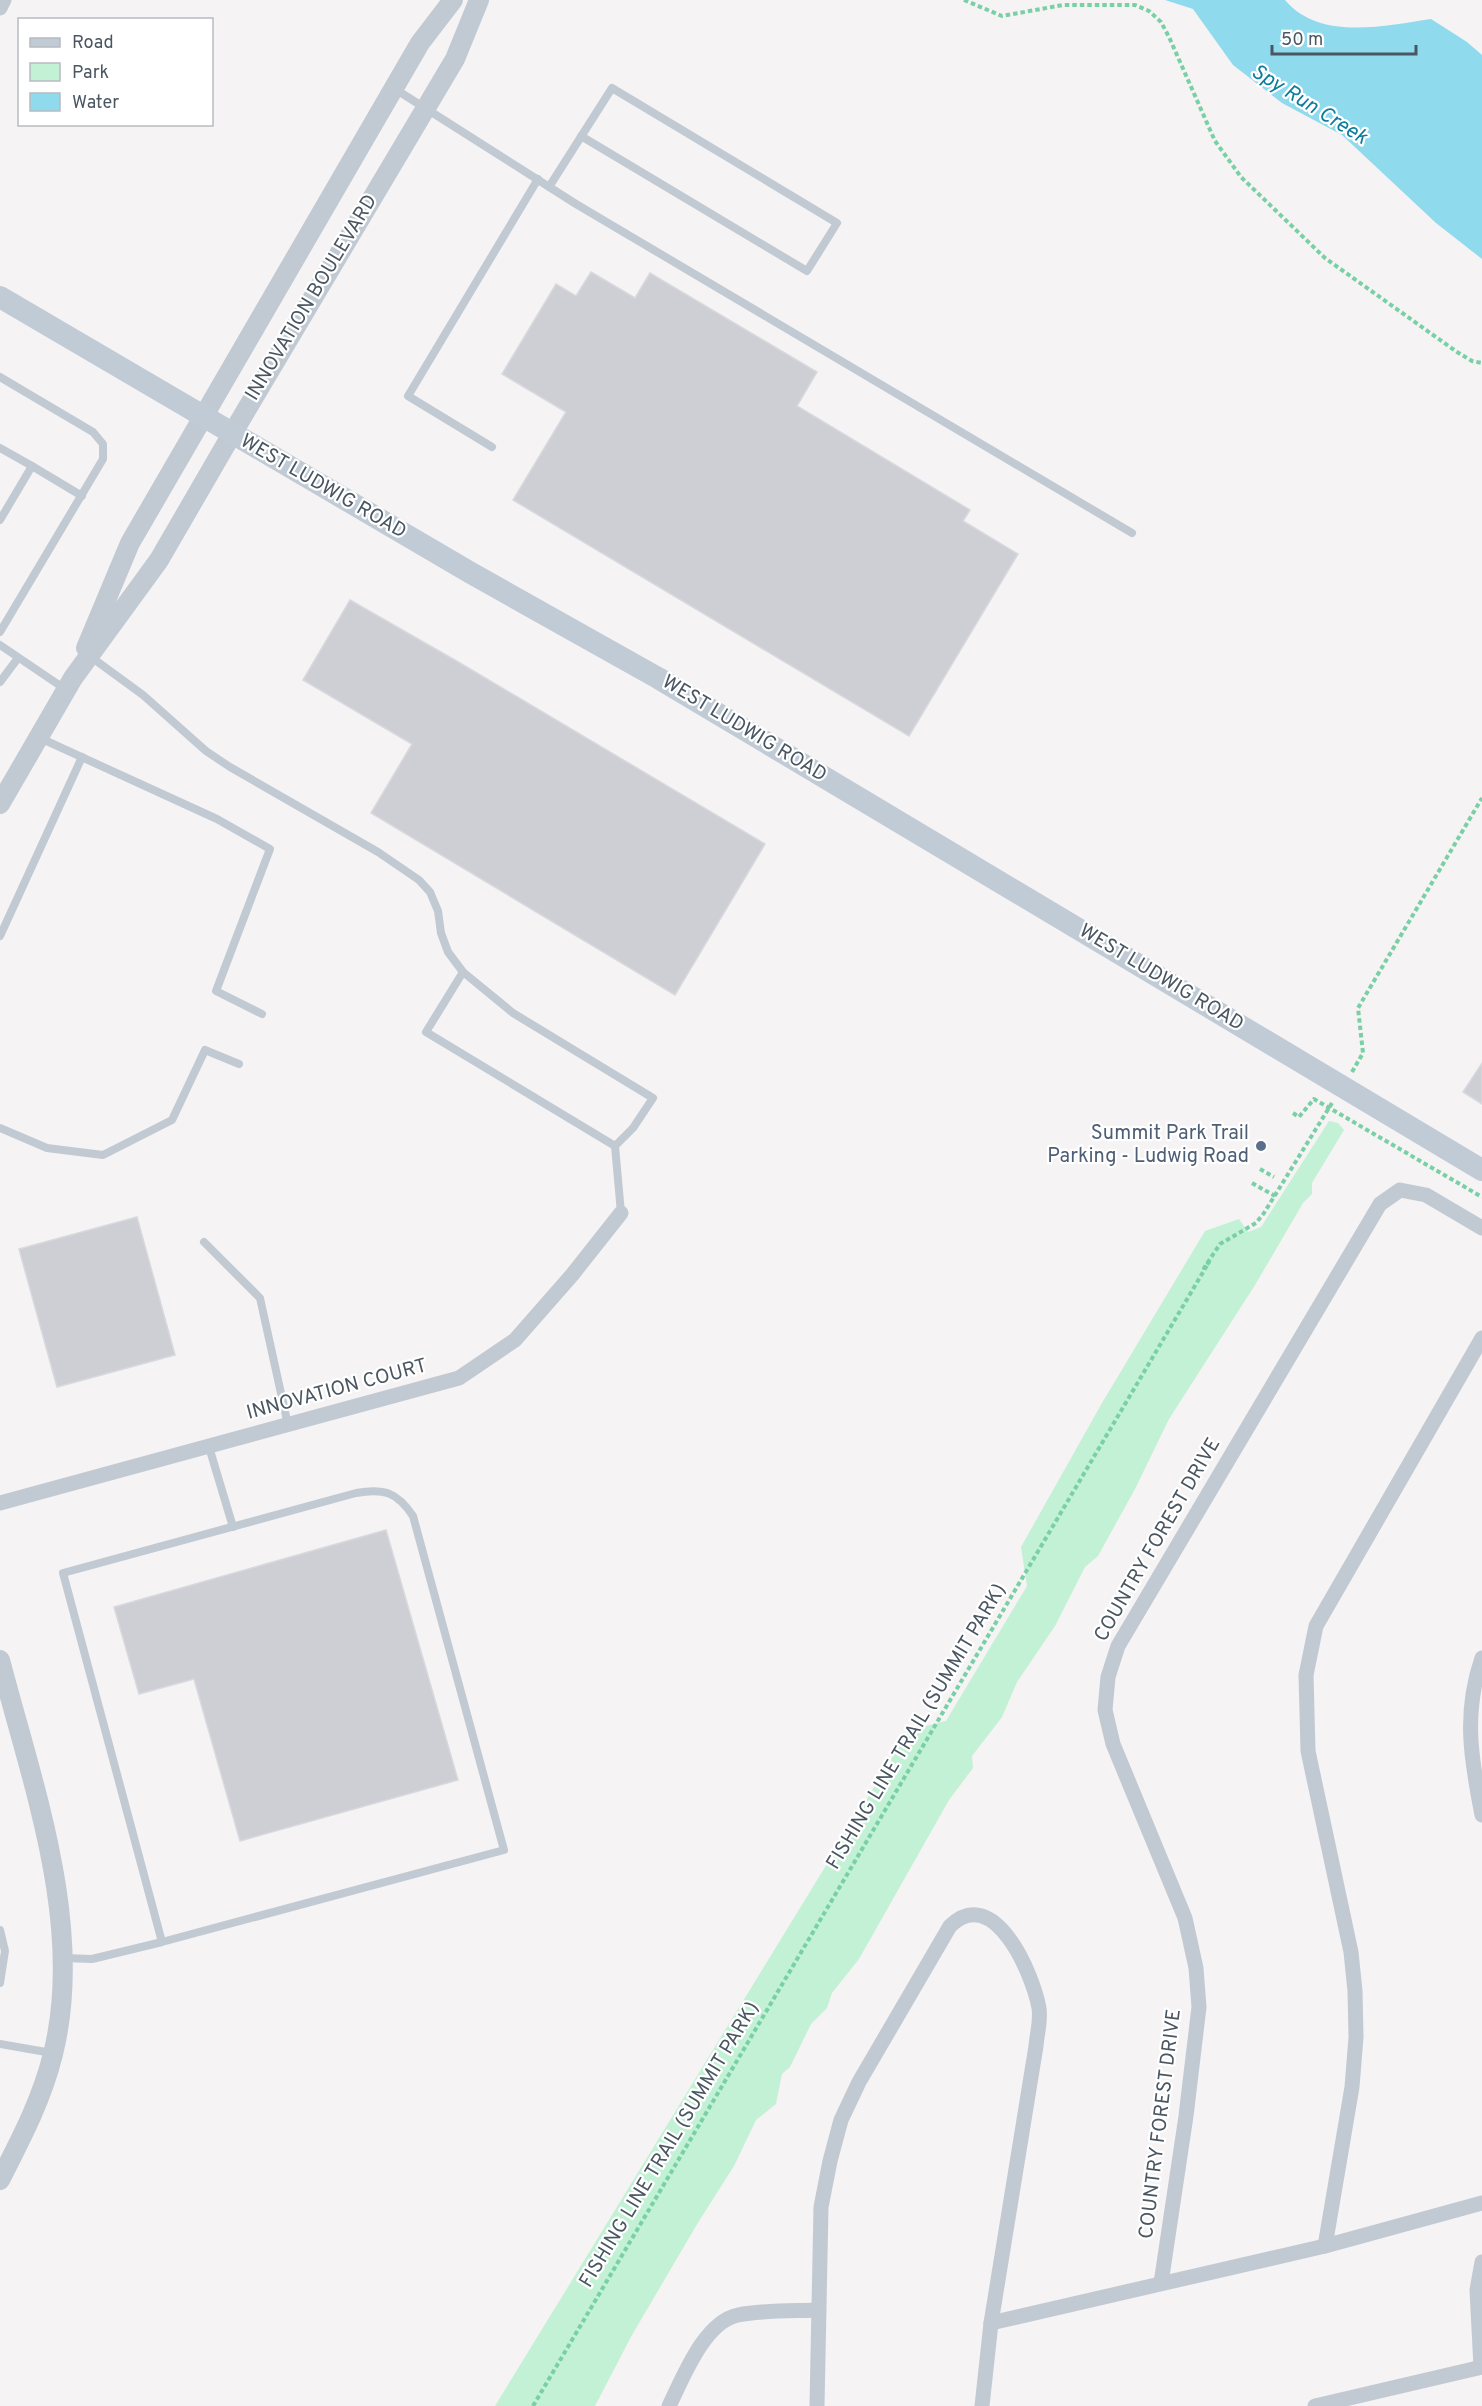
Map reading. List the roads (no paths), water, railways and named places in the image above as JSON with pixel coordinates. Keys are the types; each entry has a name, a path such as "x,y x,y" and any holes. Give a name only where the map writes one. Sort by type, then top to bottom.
{"main road":[{"name":"WEST LUDWIG ROAD","path":"0,297 471,573 658,678 1482,1170"}],"street":[{"path":"0,8 4,0"},
{"name":"INNOVATION BOULEVARD","path":"70,684 130,543 420,44 453,0"},
{"name":"INNOVATION BOULEVARD","path":"0,804 70,684 159,560 455,59 479,0"},
{"name":"COUNTRY FOREST DRIVE","path":"1161,2283 1186,2116 1199,2007 1196,1968 1185,1918 1113,1744 1106,1710 1108,1677 1118,1646 1380,1204 1400,1190 1426,1195 1482,1228"},
{"name":"INNOVATION COURT","path":"0,1503 459,1378 515,1340 572,1275 621,1213"},
{"path":"1325,2246 1352,2086 1356,2037 1355,1990 1351,1952 1308,1751 1306,1675 1316,1626 1482,1338"},
{"path":"1482,1658 1476,1675 1469,1719 1474,1775 1482,1815"},
{"path":"0,1660 47,1841 58,1895 62,1996 53,2053 32,2117 0,2180"},
{"path":"817,2406 821,2207 830,2161 842,2120 859,2082 950,1926 959,1917 975,1915 989,1919 1006,1932 1024,1965 1040,2011 991,2323 982,2406"},
{"path":"991,2323 1325,2246 1482,2204"},
{"path":"1315,2406 1481,2367 1477,2290 1482,2262"},
{"path":"669,2406 702,2343 717,2326 736,2315 818,2310"}],"lane":[{"path":"394,88 549,187 1132,533"},
{"path":"549,187 581,135 612,88 837,223 807,271 581,135"},
{"path":"492,447 408,396 537,179"},
{"path":"0,377 93,432 103,444 103,459 0,632"},
{"path":"0,447 82,496"},
{"path":"0,520 32,466"},
{"path":"0,645 18,658 70,684"},
{"path":"90,656 143,695 214,756 378,852 419,880 430,892 438,911 441,933 448,952 463,972 513,1013 653,1098 633,1128 615,1146"},
{"path":"0,682 18,658"},
{"path":"39,737 217,819 270,849 216,991 262,1014"},
{"path":"0,936 82,757"},
{"path":"463,972 426,1032 615,1146"},
{"path":"0,1128 47,1148 103,1155 172,1120 205,1050 239,1064"},
{"path":"615,1146 621,1213"},
{"path":"204,1242 260,1298 288,1425"},
{"path":"208,1447 232,1527"},
{"path":"61,1958 92,1959 162,1942 504,1850 413,1516 404,1502 390,1493 373,1490 63,1573 162,1942"},
{"path":"0,1930 5,1951 0,1983"},
{"path":"0,2044 53,2053"}],"water":[{"name":"Spy Run Creek","path":"1165,0 1285,0 1299,13 1316,21 1353,28 1431,19 1467,42 1482,55 1482,259 1436,223 1342,135 1282,103 1233,65 1193,9"}],"place":[{"name":"Summit Park Trail Parking - Ludwig Road","path":"1261,1146"}]}
